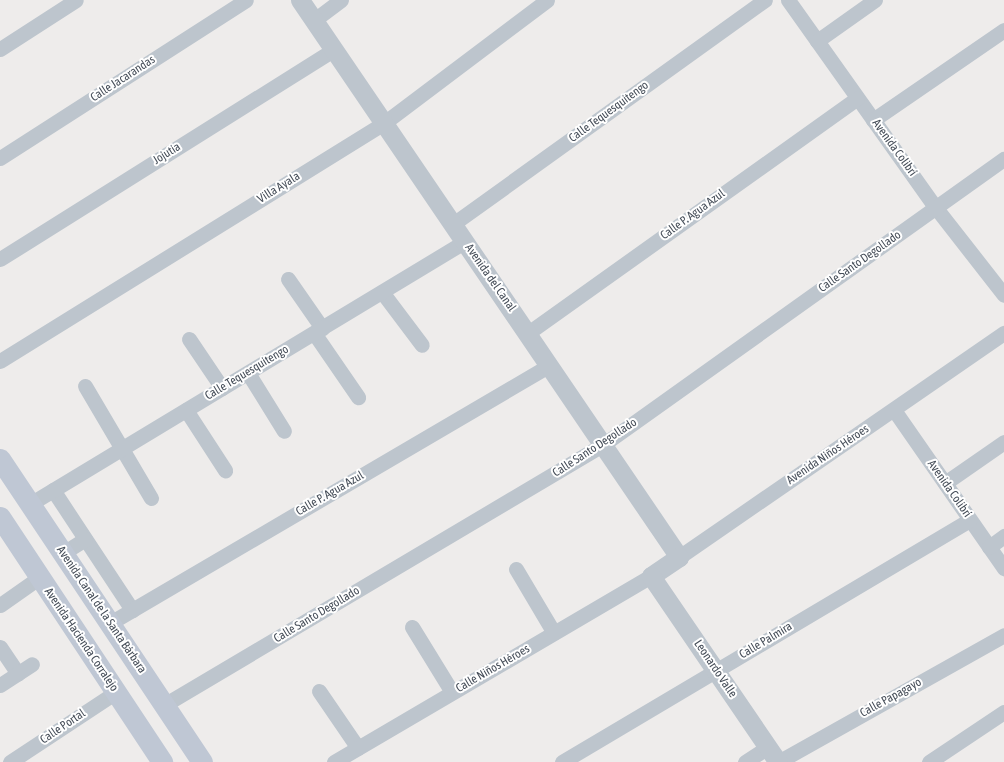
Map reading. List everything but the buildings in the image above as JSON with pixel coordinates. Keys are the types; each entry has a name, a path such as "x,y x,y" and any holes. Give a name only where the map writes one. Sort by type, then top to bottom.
{"main road":[{"name":"Avenida Canal de la Santa Bárbara","path":"0,459 202,762"},
{"name":"Avenida Hacienda Corralejo","path":"1,522 40,577 162,762"}],"street":[{"path":"0,49 76,0"},
{"name":"Calle Jacarandas","path":"0,158 246,0"},
{"name":"Avenida del Canal","path":"300,0 464,242 604,444 679,557"},
{"path":"313,21 341,0"},
{"name":"Villa Ayala","path":"0,361 384,123 547,0"},
{"name":"Calle Tequesquitengo","path":"453,224 765,0"},
{"name":"Avenida Colibrí","path":"788,0 936,208 1004,294"},
{"path":"817,41 875,0"},
{"path":"873,120 1004,30"},
{"name":"Jojutia","path":"0,259 333,50"},
{"name":"Calle P. Agua Azul","path":"528,333 857,98"},
{"name":"Calle Santo Degollado","path":"164,705 604,444 1004,159"},
{"name":"Calle Tequesquitengo","path":"30,504 464,242"},
{"path":"288,279 358,397"},
{"path":"382,292 422,345"},
{"name":"Avenida Niños Héroes","path":"651,576 1004,333"},
{"path":"189,339 222,388"},
{"name":"Calle P. Agua Azul","path":"110,623 550,365"},
{"path":"248,373 284,431"},
{"path":"84,386 151,498"},
{"path":"186,410 225,470"},
{"name":"Avenida Colibrí","path":"894,410 1004,568"},
{"path":"945,483 1004,442"},
{"path":"53,490 132,610"},
{"name":"Calle Palmira","path":"562,762 970,520"},
{"path":"52,536 74,522"},
{"path":"989,547 1004,536"},
{"path":"63,553 86,539"},
{"path":"516,569 554,633"},
{"name":"Leonardo Valle","path":"651,576 775,757"},
{"name":"Calle Niños Héroes","path":"334,762 651,576"},
{"path":"0,605 40,577"},
{"path":"412,627 452,692"},
{"name":"Calle Papagayo","path":"745,762 775,757 1004,635"},
{"path":"0,647 18,674"},
{"path":"0,685 32,664"},
{"path":"319,691 358,748"},
{"name":"Calle Portal","path":"10,762 116,692"},
{"path":"929,762 1004,712"}]}
